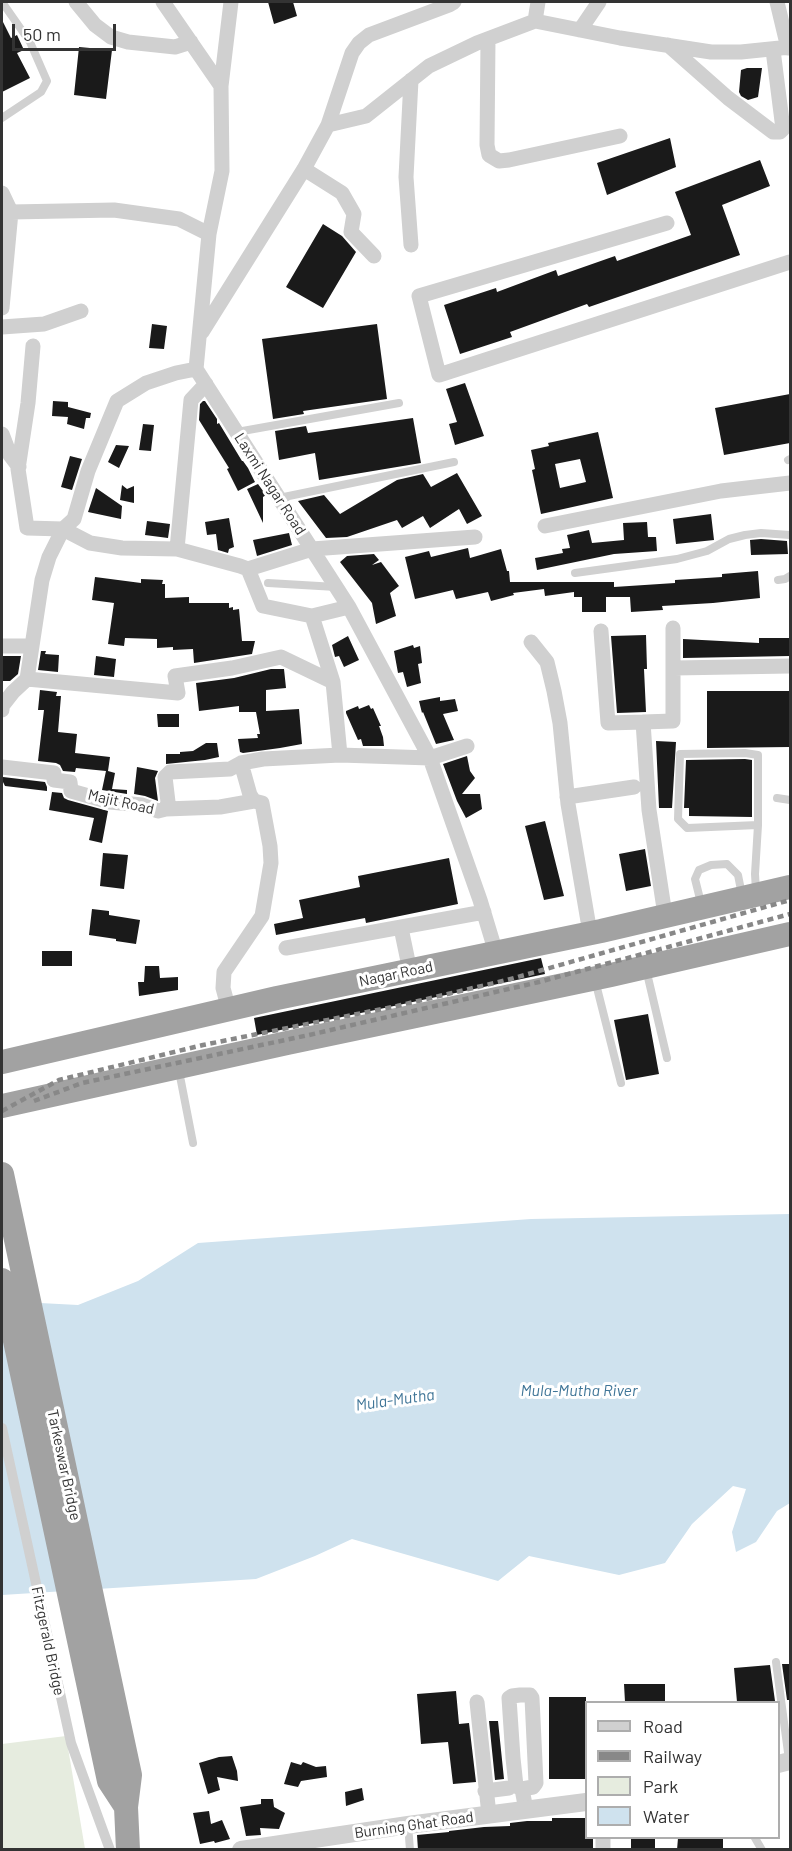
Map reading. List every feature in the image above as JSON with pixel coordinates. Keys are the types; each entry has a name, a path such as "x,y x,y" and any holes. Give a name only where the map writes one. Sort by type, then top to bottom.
{"highway":[{"name":"Nagar Road","path":"2,1062 790,887"},
{"path":"2,1106 790,934"},
{"name":"Tarkeswar Bridge","path":"3,1180 113,1745"},
{"name":"Tarkeswar Bridge","path":"2,1280 113,1745"},
{"path":"113,1745 130,1775 126,1807 128,1850"}],"street":[{"path":"76,2 95,25 111,37 128,42 175,47 191,42"},
{"path":"163,2 221,86"},
{"path":"2,710 2,706 13,692 27,679 42,580 49,557 63,529 74,519 88,471 117,400 146,383 196,369 209,234 222,171 221,86 231,2"},
{"path":"200,334 304,169 328,125 351,52 369,36 454,2"},
{"path":"535,21 538,2"},
{"path":"580,30 599,2"},
{"path":"328,125 366,116 429,66 477,43 535,21 620,38 711,52 773,50 789,47 777,2"},
{"path":"489,40 487,145 489,155 499,161 509,160 620,136"},
{"path":"666,44 728,98 773,132 780,132 783,129 773,50"},
{"path":"411,80 405,177 411,245"},
{"path":"304,169 342,193 354,214 351,232 374,256"},
{"path":"2,193 6,213 2,308"},
{"path":"6,213 114,210 179,219 209,234"},
{"path":"667,223 419,296 439,375 790,262"},
{"path":"2,327 44,324 81,311"},
{"path":"33,346 19,467 27,528 63,529 90,543 122,548 177,549 240,566 248,570 263,606 312,616 349,607"},
{"name":"Laxmi Nagar Road","path":"196,369 349,607 430,758 496,953"},
{"path":"177,549 191,400 206,384"},
{"path":"2,434 10,455 19,467"},
{"path":"545,526 722,491 790,483"},
{"path":"248,570 312,549 475,537"},
{"path":"312,616 333,682 340,755"},
{"path":"601,631 608,723 673,721 673,628"},
{"path":"531,642 547,663 554,691 560,723 567,797 590,933"},
{"path":"2,646 32,646"},
{"path":"27,679 178,693 175,676 232,668 281,657 333,682"},
{"path":"674,668 790,666"},
{"path":"643,722 649,810 665,915"},
{"path":"166,809 168,802 165,777 170,772 230,769 241,763 263,759 340,755 430,758 467,746"},
{"path":"229,1010 223,988 224,972 262,916 271,863 262,803 254,801 250,795 241,763"},
{"name":"Majit Road","path":"2,767 54,773 54,780 70,782 71,791 110,802 142,805 158,811 220,807 254,801"},
{"path":"567,797 634,788"},
{"path":"286,948 484,912"},
{"path":"401,928 410,971"},
{"name":"Fitzgerald Bridge","path":"2,1428 71,1743 110,1850"},
{"path":"485,1791 516,1789 533,1787 536,1783 530,1695 509,1698 516,1789"},
{"path":"500,1698 519,1811"},
{"path":"477,1702 489,1815"},
{"name":"Burning Ghat Road","path":"242,1850 341,1838 408,1825 585,1802"}],"lane":[{"path":"2,2 30,42 46,81 41,92 2,118"},
{"path":"237,432 399,403"},
{"path":"279,498 454,462"},
{"path":"575,573 677,559 707,551 729,539 745,535 760,533 790,535"},
{"path":"778,580 790,576"},
{"path":"268,583 336,587"},
{"path":"749,897 755,874 758,825 758,755 745,753 680,754 678,819 687,828 758,825"},
{"path":"777,798 790,800"},
{"path":"702,908 695,879 699,870 711,866 727,864 738,875 749,897"},
{"path":"646,967 667,1058"},
{"path":"594,978 621,1083"},
{"path":"178,1066 193,1143"},
{"path":"776,1662 780,1701"},
{"path":"780,1702 786,1762"},
{"path":"408,1825 410,1850"}],"green space":[{"path":"66,1736 85,1849 2,1849 2,1744"}],"water":[{"name":"Mula-Mutha River","path":"790,1214 790,1503 777,1511 756,1542 736,1552 732,1532 746,1489 733,1486 692,1524 665,1563 619,1575 529,1556 498,1581 352,1539 256,1579 2,1595 2,1301 78,1305 138,1281 198,1243 531,1219"}],"building":[{"path":"268,2 293,2 297,16 274,24"},
{"path":"2,20 11,38 17,35 24,50 17,53 30,78 2,92"},
{"path":"79,47 112,50 106,99 74,95"},
{"path":"762,68 758,97 748,100 739,92 741,70"},
{"path":"670,138 676,167 607,195 597,163"},
{"path":"760,160 770,186 722,205 740,255 589,307 587,304 510,332 512,337 460,354 444,305 496,288 497,292 556,270 558,276 615,256 617,261 691,235 675,192"},
{"path":"323,224 342,236 356,252 323,308 286,287"},
{"path":"152,324 167,326 164,349 149,348"},
{"path":"377,324 387,399 303,411 304,414 273,419 262,339"},
{"path":"465,383 484,436 455,445 449,424 457,422 446,389"},
{"path":"790,394 790,443 724,455 715,408"},
{"path":"53,401 68,402 68,407 91,413 90,418 86,418 84,429 67,424 68,417 52,416"},
{"path":"203,401 217,419 217,424 219,423 255,482 238,491 227,469 229,468 199,420 200,404"},
{"path":"413,418 421,463 319,480 315,453 279,460 275,431 306,426 308,433"},
{"path":"143,424 154,425 151,451 139,450"},
{"path":"598,432 613,498 541,514 532,470 535,469 531,450 549,446 548,443","holes":["580,459 586,482 560,488 555,464"]},
{"path":"116,445 129,446 119,468 108,462"},
{"path":"70,456 82,459 72,490 61,487"},
{"path":"457,473 482,516 467,524 459,509 430,528 423,516 402,528 397,520 347,537 326,538 298,501 324,495 340,514 397,480 423,474 431,487"},
{"path":"258,484 266,495 263,497 263,523 247,489"},
{"path":"122,485 127,489 134,486 134,503 120,500"},
{"path":"96,488 122,506 121,519 88,512"},
{"path":"711,514 714,540 676,544 673,519"},
{"path":"229,518 234,547 229,549 228,553 218,550 216,534 207,535 205,522"},
{"path":"147,521 170,524 168,538 145,535"},
{"path":"647,522 648,537 656,537 657,551 614,554 537,570 535,558 563,553 562,549 570,548 567,535 589,530 592,543 624,540 623,523"},
{"path":"289,533 292,545 257,556 253,540"},
{"path":"750,540 787,541 788,554 751,555"},
{"path":"468,548 470,558 501,549 507,571 509,571 510,582 614,582 614,587 675,583 675,580 722,577 722,574 758,571 760,598 662,606 663,610 631,612 630,597 606,597 606,612 582,612 582,597 574,597 574,592 545,596 544,589 513,593 514,595 491,601 488,592 456,599 453,590 415,599 405,557 429,551 431,557"},
{"path":"374,554 379,560 372,565 381,562 399,586 390,593 396,616 376,624 372,603 340,562 347,556"},
{"path":"95,577 141,583 141,579 163,580 165,598 189,597 189,603 229,603 229,608 239,609 242,641 255,641 252,654 194,663 193,649 157,648 157,639 125,638 124,646 108,644 114,603 92,600"},
{"path":"646,635 647,669 644,669 646,712 617,713 611,636"},
{"path":"348,636 359,660 344,667 339,656 335,657 332,645"},
{"path":"759,638 790,638 790,656 683,658 683,639 759,643"},
{"path":"413,645 414,648 420,646 422,663 418,664 421,683 407,687 403,672 398,673 394,651"},
{"path":"41,651 46,651 45,654 59,655 58,672 38,670"},
{"path":"2,656 21,656 18,674 10,681 2,681"},
{"path":"96,656 116,659 114,677 94,675"},
{"path":"271,669 284,669 286,688 266,690 266,711 299,709 302,744 240,752 238,739 258,738 257,734 260,734 256,712 239,712 239,706 199,711 196,683 234,678"},
{"path":"40,690 57,692 56,696 61,696 58,732 77,734 75,753 110,757 108,771 115,773 112,789 127,790 127,794 102,790 106,771 76,768 75,772 63,771 56,763 38,761 44,710 38,710"},
{"path":"707,691 790,691 790,747 707,748"},
{"path":"440,697 440,701 455,699 458,711 443,714 454,740 436,744 419,701"},
{"path":"369,705 371,709 373,708 381,726 379,726 384,746 363,746 346,713 358,706 359,709"},
{"path":"157,714 179,714 179,727 158,727"},
{"path":"656,741 676,742 672,808 659,808"},
{"path":"206,743 217,743 219,757 166,764 166,754 193,751"},
{"path":"467,756 470,771 475,778 462,794 480,794 482,809 466,818 443,764"},
{"path":"686,760 752,760 752,817 689,816 689,808 684,808"},
{"path":"137,767 158,771 155,778 158,801 134,794"},
{"path":"3,777 45,782 47,791 5,786"},
{"path":"52,792 62,793 68,800 108,811 102,843 89,840 94,818 49,810"},
{"path":"545,821 564,896 544,900 525,826"},
{"path":"645,849 651,886 626,891 619,854"},
{"path":"103,853 128,855 124,889 100,886"},
{"path":"449,858 458,904 366,923 365,918 276,935 274,924 303,918 299,900 360,887 358,876"},
{"path":"92,909 109,911 109,915 140,920 136,944 89,935"},
{"path":"42,951 72,951 72,966 42,966"},
{"path":"541,958 545,974 257,1035 254,1018"},
{"path":"145,966 159,966 160,978 178,977 178,990 139,996 138,982 144,982"},
{"path":"648,1014 659,1074 626,1080 614,1020"},
{"path":"782,1664 790,1664 790,1700 787,1700"},
{"path":"770,1665 775,1701 737,1701 734,1668"},
{"path":"624,1684 665,1684 665,1701 625,1701"},
{"path":"456,1691 459,1724 469,1723 476,1782 453,1784 448,1742 421,1744 417,1694"},
{"path":"549,1697 586,1697 585,1779 549,1779"},
{"path":"489,1721 498,1721 504,1779 495,1780"},
{"path":"232,1756 238,1781 217,1777 220,1790 208,1794 199,1763"},
{"path":"291,1762 301,1765 303,1762 316,1767 326,1766 327,1777 301,1781 298,1787 284,1784"},
{"path":"362,1788 364,1800 346,1806 345,1792"},
{"path":"261,1799 273,1799 274,1807 285,1813 279,1829 260,1828 261,1835 246,1836 240,1807 261,1804"},
{"path":"209,1811 211,1824 222,1820 230,1839 200,1844 193,1813"},
{"path":"552,1818 585,1818 585,1839 593,1839 593,1850 418,1850 417,1835 510,1826 510,1823 527,1821 552,1821"},
{"path":"631,1839 655,1839 655,1850 631,1850"},
{"path":"678,1839 723,1839 723,1850 677,1850"}],"railway":[{"path":"2,1111 59,1080 203,1045 397,1006 507,980 790,900"},
{"path":"34,1101 82,1083 309,1035 539,982 790,914"}],"water label":[{"name":"Mula-Mutha","path":"395,1400"}]}
